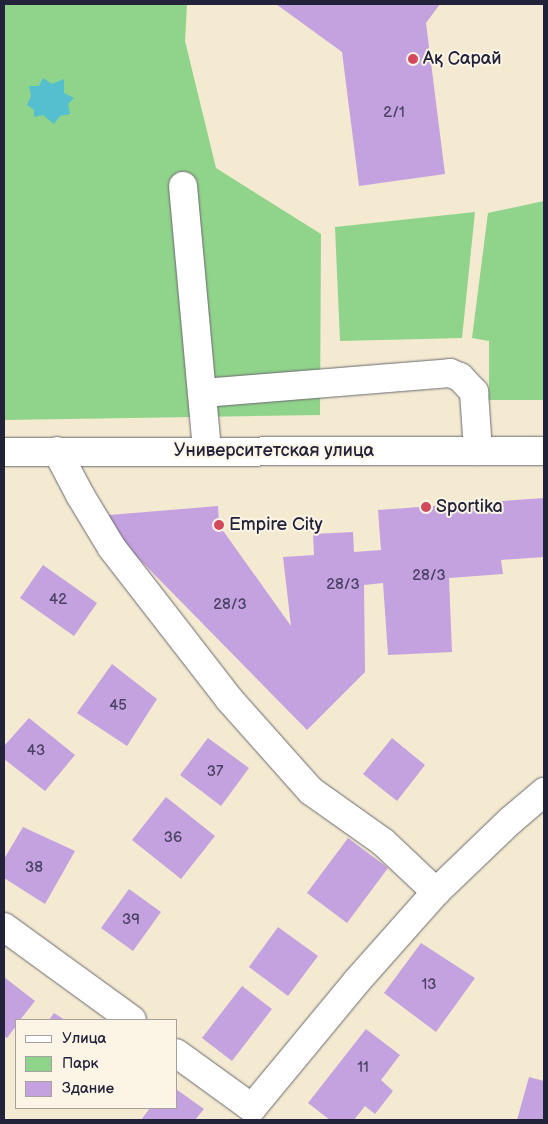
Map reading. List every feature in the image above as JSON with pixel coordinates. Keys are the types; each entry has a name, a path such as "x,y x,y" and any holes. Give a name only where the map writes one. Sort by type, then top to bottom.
{"street":[{"path":"183,186 204,393 207,450"},
{"path":"204,393 450,373 460,377 474,392 478,450"},
{"name":"Университетская улица","path":"4,452 544,450"},
{"path":"56,451 112,548 229,699 310,791 384,842 436,892"},
{"path":"178,1054 248,1114 357,981 436,892 510,821 544,792"},
{"path":"4,927 131,1019"}],"green space":[{"path":"4,4 187,4 185,41 216,168 321,234 320,415 4,420"},
{"path":"544,201 544,400 489,400 489,341 472,338 488,213"},
{"path":"475,212 462,338 340,341 335,227"}],"water":[{"path":"43,78 52,84 64,79 64,93 74,98 68,104 70,114 60,116 54,124 43,115 34,117 34,110 27,105 31,96 29,86 39,86"}],"building":[{"path":"276,4 440,4 426,23 445,174 359,186 342,52"},
{"path":"544,498 544,557 501,560 503,574 449,578 452,652 388,655 383,583 364,585 365,672 307,730 97,516 218,506 219,525 291,626 283,557 314,555 313,534 353,532 354,552 381,550 378,510"},
{"path":"43,565 97,603 74,636 20,598"},
{"path":"112,664 157,699 127,746 77,713"},
{"path":"29,718 75,755 45,791 4,759 4,746"},
{"path":"208,738 249,768 221,806 180,775"},
{"path":"392,738 425,765 397,801 363,774"},
{"path":"166,797 215,836 181,879 132,840"},
{"path":"23,827 75,851 45,904 4,878 4,859"},
{"path":"348,838 388,868 347,923 307,893"},
{"path":"129,889 161,912 133,951 101,928"},
{"path":"278,927 318,956 288,996 249,967"},
{"path":"421,943 475,978 436,1032 384,993"},
{"path":"4,977 35,1001 21,1019 15,1019 15,1027 7,1038 4,1036"},
{"path":"242,986 272,1009 232,1061 202,1038"},
{"path":"54,1013 63,1019 50,1019"},
{"path":"366,1029 400,1055 381,1080 393,1091 375,1114 365,1106 354,1120 330,1120 308,1103"},
{"path":"529,1077 544,1081 544,1120 517,1120"},
{"path":"178,1090 204,1109 195,1120 141,1120 149,1109 178,1109"}],"place":[{"name":"Ақ Сарай","path":"413,59"},
{"name":"Sportika","path":"426,507"},
{"name":"Empire City","path":"219,525"}]}
